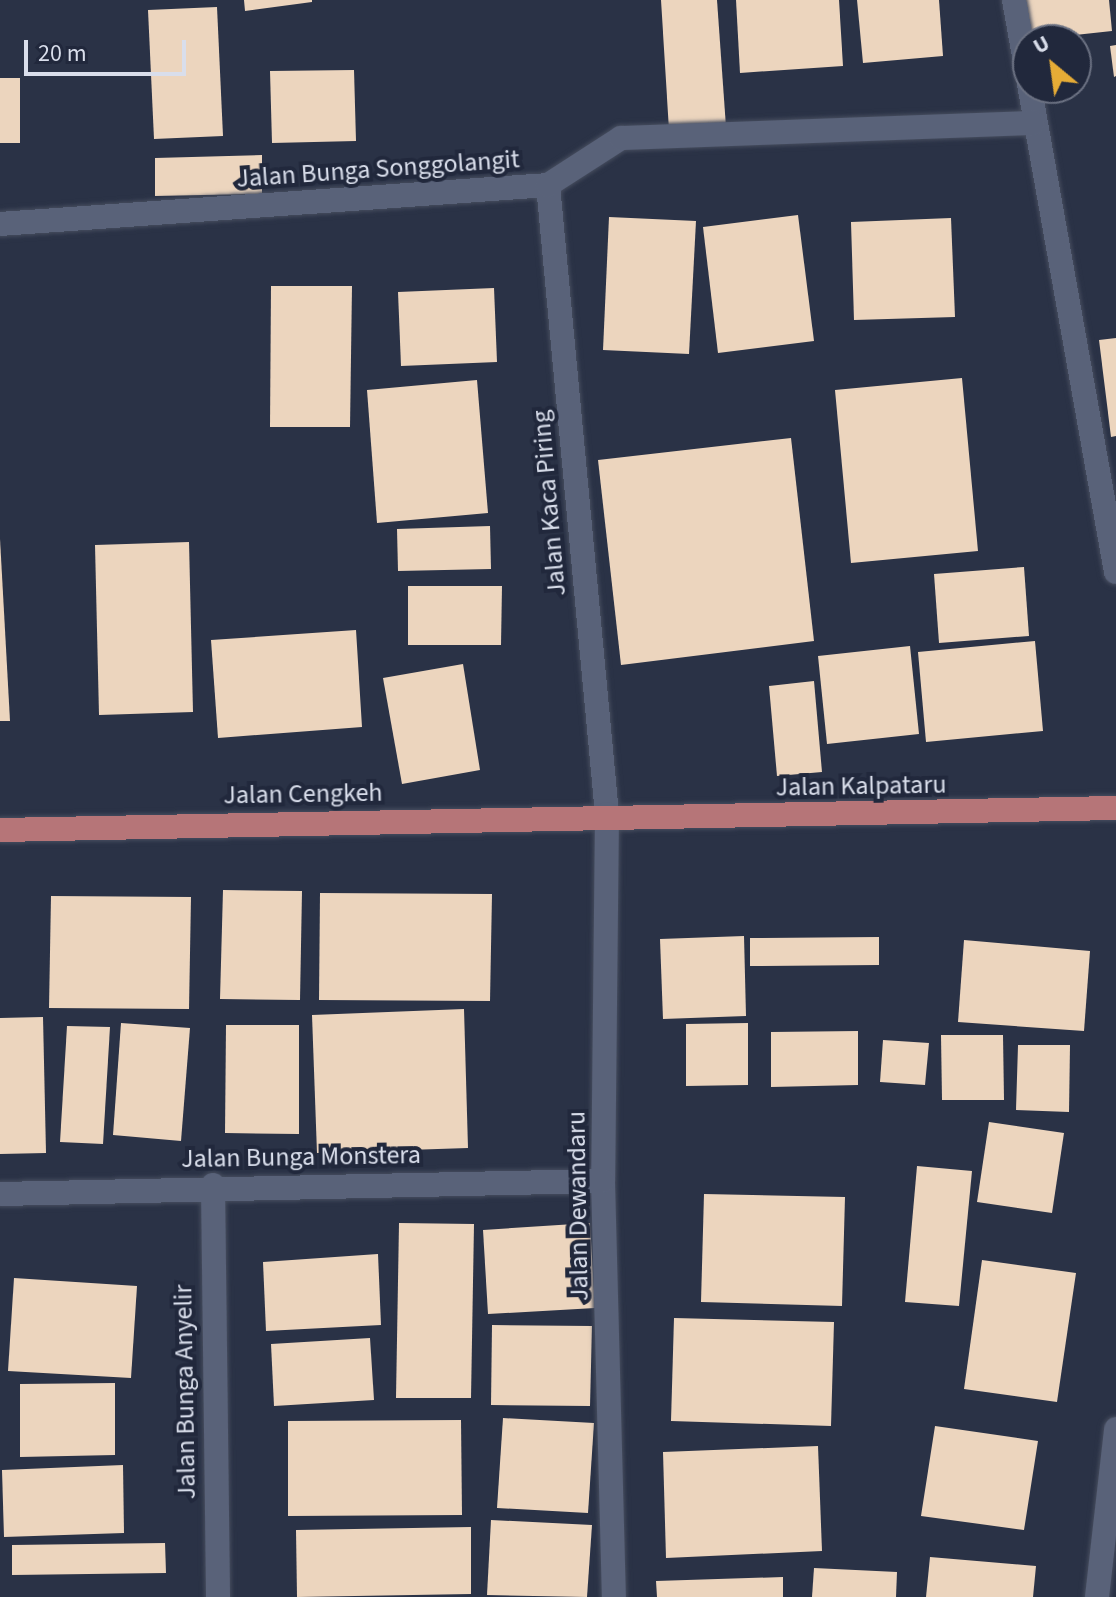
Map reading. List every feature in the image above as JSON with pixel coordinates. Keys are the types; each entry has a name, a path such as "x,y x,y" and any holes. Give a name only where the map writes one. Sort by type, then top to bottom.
{"main road":[{"name":"Jalan Kalpataru","path":"607,814 1116,808"},
{"name":"Jalan Cengkeh","path":"0,830 607,814"}],"street":[{"path":"1014,0 1033,123 1116,572"},
{"name":"Jalan Bunga Songgolangit","path":"0,224 548,185 621,138 1033,123"},
{"name":"Jalan Kaca Piring","path":"548,185 607,814"},
{"name":"Jalan Dewandaru","path":"607,814 603,1181 614,1597"},
{"name":"Jalan Bunga Monstera","path":"0,1194 213,1185 603,1181"},
{"name":"Jalan Bunga Anyelir","path":"213,1185 218,1597"},
{"path":"1097,1597 1116,1429"}],"building":[{"path":"244,0 312,0 312,2 245,11"},
{"path":"661,0 717,0 726,127 669,130"},
{"path":"736,0 839,0 843,66 740,73"},
{"path":"857,0 939,0 943,56 863,63"},
{"path":"1025,0 1109,0 1112,31 1092,33 1092,24 1027,24"},
{"path":"217,7 223,136 154,139 148,10"},
{"path":"1116,45 1116,76 1114,77 1110,46"},
{"path":"354,70 356,141 272,143 270,71"},
{"path":"0,78 20,78 20,143 0,143"},
{"path":"262,155 262,194 155,196 155,158"},
{"path":"798,215 814,341 718,353 703,227"},
{"path":"609,217 696,221 689,354 603,350"},
{"path":"951,218 955,317 854,320 851,222"},
{"path":"271,286 352,286 350,427 270,427"},
{"path":"494,288 497,362 401,366 398,292"},
{"path":"1116,338 1116,436 1111,437 1099,340"},
{"path":"962,378 978,551 851,563 835,390"},
{"path":"477,380 488,513 377,523 367,390"},
{"path":"791,438 814,641 621,665 598,460"},
{"path":"490,526 491,569 398,571 397,529"},
{"path":"0,539 10,721 0,721"},
{"path":"189,542 193,712 99,715 95,545"},
{"path":"1024,567 1029,636 939,643 934,574"},
{"path":"408,586 502,586 501,645 408,645"},
{"path":"356,630 362,727 218,738 211,640"},
{"path":"1035,641 1043,731 926,742 918,652"},
{"path":"910,646 919,734 827,744 818,656"},
{"path":"463,664 480,770 402,784 383,678"},
{"path":"814,681 822,772 777,776 769,686"},
{"path":"223,890 302,891 300,1000 220,999"},
{"path":"320,893 492,894 490,1001 319,1000"},
{"path":"51,896 191,897 189,1009 49,1008"},
{"path":"744,936 746,1016 663,1019 660,939"},
{"path":"879,937 879,965 750,966 750,938"},
{"path":"964,940 1090,951 1084,1031 958,1022"},
{"path":"464,1009 468,1148 317,1153 312,1015"},
{"path":"43,1017 46,1153 0,1154 0,1018"},
{"path":"121,1023 190,1028 181,1141 113,1135"},
{"path":"748,1023 748,1085 686,1086 686,1024"},
{"path":"226,1025 299,1025 299,1134 225,1133"},
{"path":"67,1026 110,1027 103,1144 60,1142"},
{"path":"858,1031 858,1085 771,1087 771,1032"},
{"path":"941,1035 1003,1035 1004,1100 942,1100"},
{"path":"883,1040 929,1043 925,1085 880,1082"},
{"path":"1018,1045 1070,1045 1069,1112 1016,1110"},
{"path":"989,1122 1064,1133 1052,1213 977,1202"},
{"path":"917,1166 972,1171 959,1306 905,1302"},
{"path":"704,1194 845,1197 842,1306 701,1302"},
{"path":"399,1223 474,1224 471,1398 396,1398"},
{"path":"590,1223 595,1308 488,1314 483,1230"},
{"path":"378,1254 381,1325 266,1331 263,1262"},
{"path":"982,1260 1076,1273 1057,1402 964,1389"},
{"path":"14,1278 137,1286 131,1378 8,1371"},
{"path":"674,1318 834,1322 831,1426 671,1421"},
{"path":"492,1325 592,1326 590,1406 491,1405"},
{"path":"370,1338 374,1400 274,1406 271,1344"},
{"path":"115,1383 115,1455 20,1457 20,1384"},
{"path":"503,1418 594,1423 588,1513 497,1508"},
{"path":"461,1420 462,1515 288,1516 288,1421"},
{"path":"935,1426 1038,1441 1024,1530 921,1516"},
{"path":"818,1446 822,1551 666,1558 663,1452"},
{"path":"123,1465 124,1533 4,1537 2,1470"},
{"path":"491,1520 592,1525 587,1597 487,1595"},
{"path":"471,1527 471,1594 297,1597 296,1530"},
{"path":"165,1543 166,1573 12,1575 12,1545"},
{"path":"930,1557 1036,1566 1033,1597 926,1597"},
{"path":"814,1568 897,1572 896,1597 812,1597"},
{"path":"783,1577 783,1597 657,1597 656,1581"}]}
